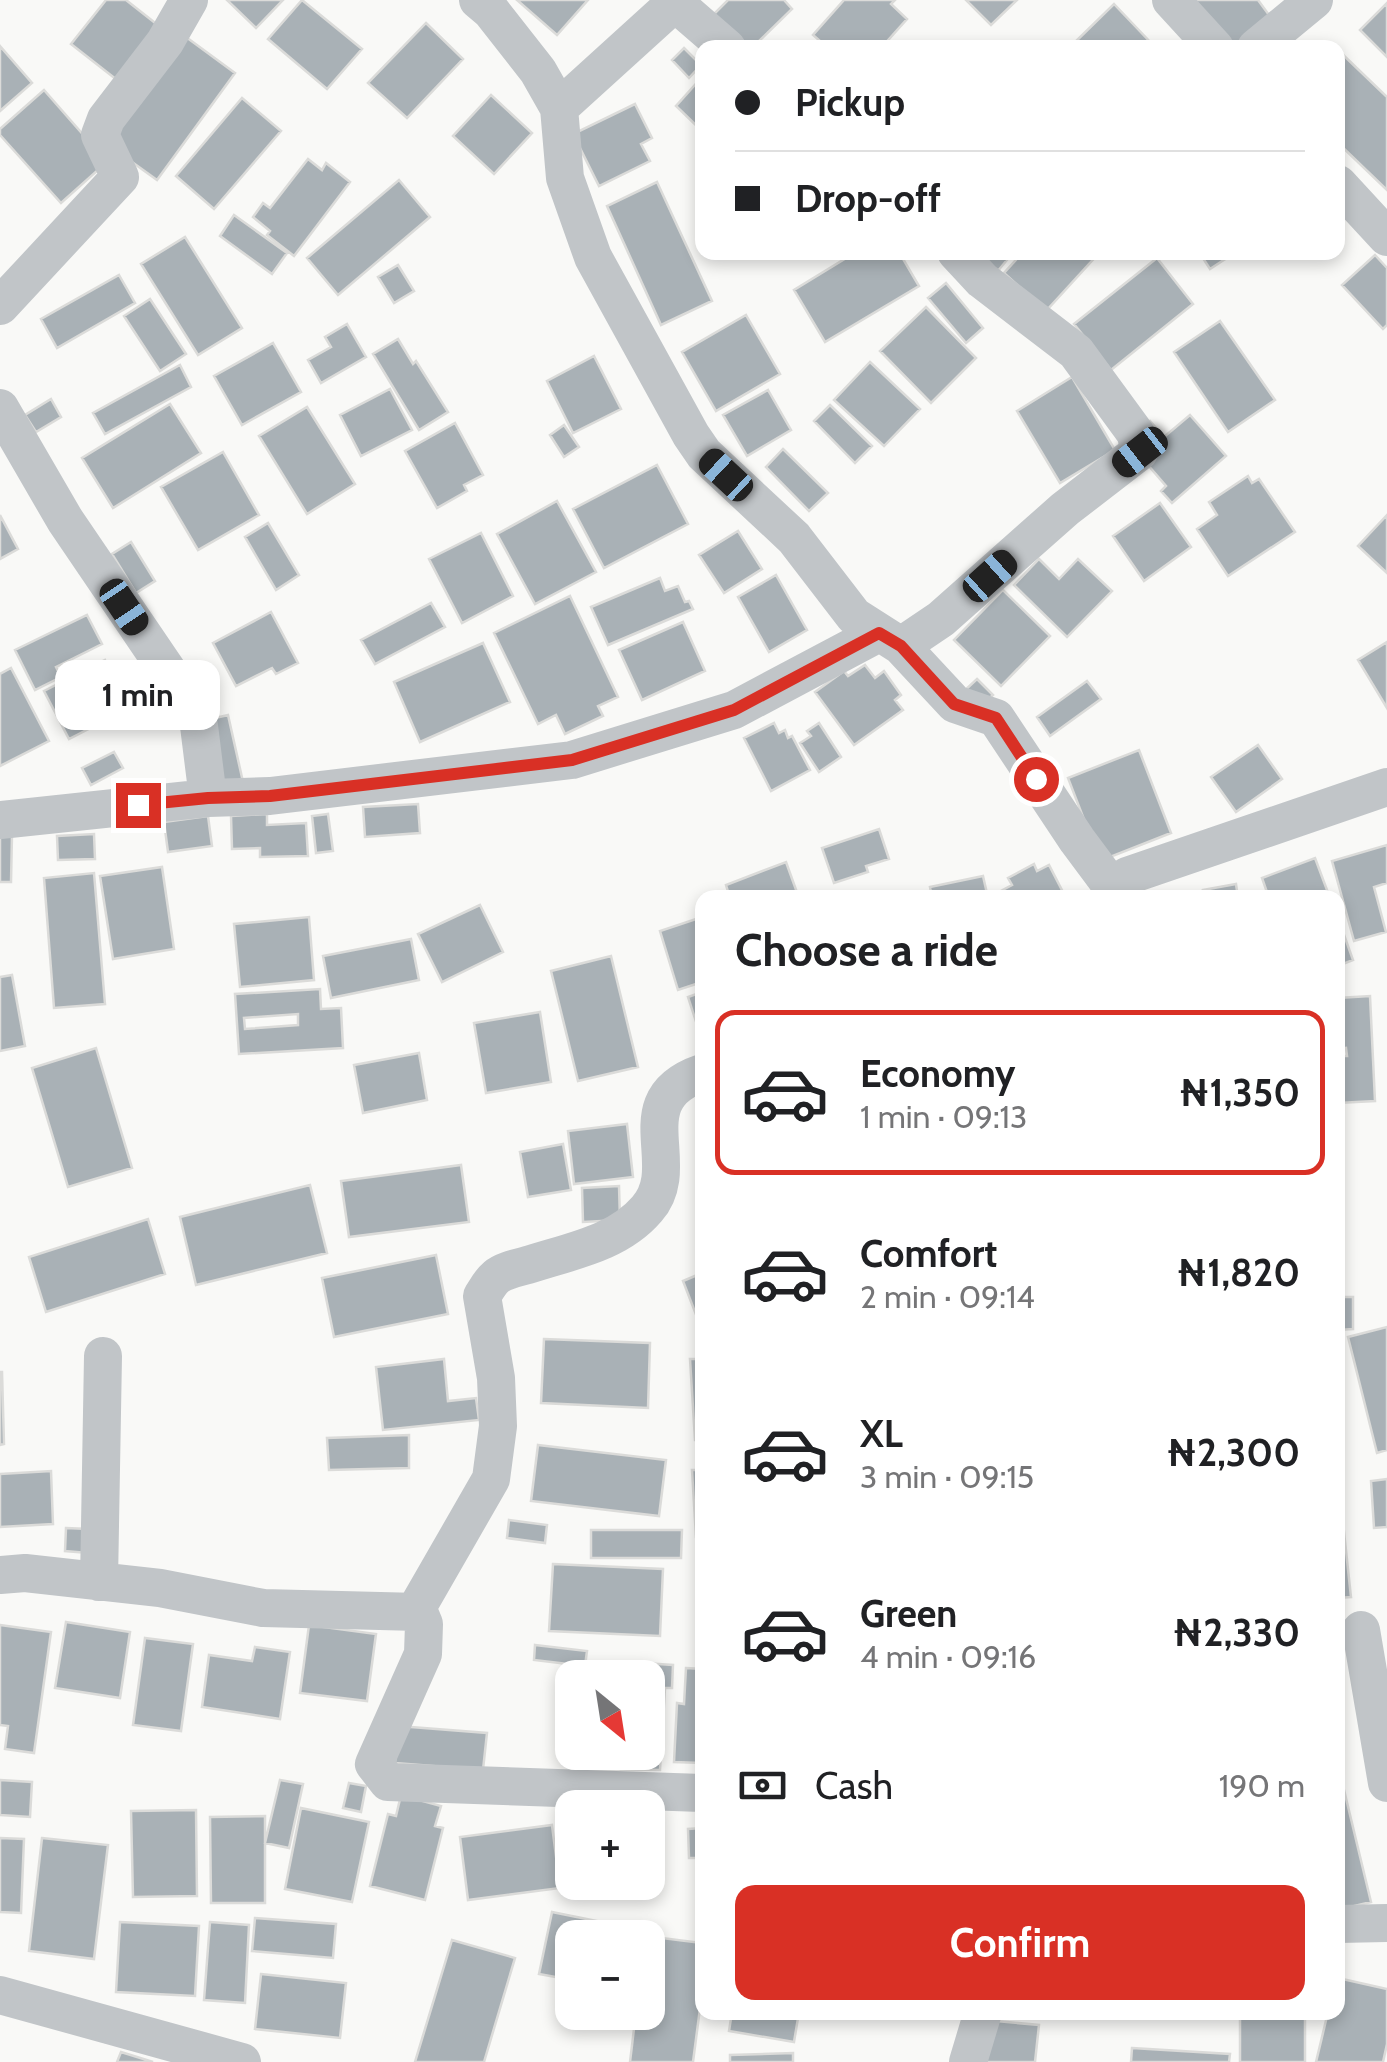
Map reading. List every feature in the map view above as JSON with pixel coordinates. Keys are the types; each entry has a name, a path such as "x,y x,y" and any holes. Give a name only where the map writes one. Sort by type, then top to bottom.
{"street":[{"path":"0,306 120,176 100,135 106,119 165,42 190,0"},
{"path":"478,0 538,71 560,108 565,178 593,257 704,454 794,538 854,616 890,640 954,704 996,718 1076,840 1103,890"},
{"path":"1171,0 1207,40"},
{"path":"1266,40 1314,0"},
{"path":"560,108 676,2 718,40"},
{"path":"1345,192 1387,237"},
{"path":"0,820 208,798 270,796 572,760 734,710 941,619 1065,510 1140,452 1136,434 1126,418 1076,352 982,280 963,260"},
{"path":"0,408 65,520 192,707 199,726 208,798"},
{"path":"1107,890 1127,876 1387,788"},
{"path":"414,1613 491,1479 498,1426 496,1378 482,1296 496,1276 605,1241 644,1214 655,1200 660,1174 661,1104 673,1088 695,1077"},
{"path":"100,1582 104,1356"},
{"path":"0,1575 24,1573 160,1588 263,1608 419,1612 424,1624 423,1654 374,1764 388,1782 695,1794"},
{"path":"1362,1630 1387,1783"},
{"path":"1345,1924 1387,1924"},
{"path":"0,1995 242,2062"},
{"path":"968,2062 980,2020"}],"building":[{"path":"106,0 126,0 159,26 117,80 71,44"},
{"path":"227,0 283,0 256,28"},
{"path":"302,0 362,49 327,89 268,39"},
{"path":"517,0 588,0 557,35"},
{"path":"728,0 784,0 792,9 760,40 737,40 713,15"},
{"path":"844,0 895,0 891,4 907,19 888,40 819,40 813,35"},
{"path":"966,0 1017,0 991,25"},
{"path":"1193,0 1258,0 1272,19 1244,40 1223,40"},
{"path":"1387,3 1387,57 1360,30"},
{"path":"1114,4 1148,40 1077,40"},
{"path":"426,23 463,59 407,118 368,83"},
{"path":"186,37 235,73 157,180 107,144"},
{"path":"0,46 32,83 0,111"},
{"path":"684,48 695,59 695,72 689,78 672,60"},
{"path":"1345,57 1387,97 1387,190 1345,150"},
{"path":"695,85 695,124 676,106"},
{"path":"44,90 107,162 61,203 0,135 0,129"},
{"path":"491,95 532,133 494,174 453,136"},
{"path":"242,98 281,131 214,209 176,176"},
{"path":"635,104 652,138 641,144 650,161 599,186 573,134"},
{"path":"308,159 322,170 326,163 350,182 294,256 267,235 270,231 253,217 263,203 270,208"},
{"path":"399,180 430,217 338,295 307,258"},
{"path":"657,182 712,301 661,325 607,206"},
{"path":"234,215 287,253 272,274 220,236"},
{"path":"185,237 242,328 198,355 141,264"},
{"path":"1375,255 1387,268 1387,325 1383,329 1342,285"},
{"path":"843,260 904,260 919,286 825,342 794,290"},
{"path":"979,260 1007,260 992,278"},
{"path":"1016,260 1093,260 1046,311 1004,273"},
{"path":"1154,260 1159,260 1193,304 1111,370 1074,324"},
{"path":"1204,260 1224,260 1210,269"},
{"path":"398,265 414,291 394,303 378,277"},
{"path":"119,275 135,303 57,348 41,319"},
{"path":"946,283 983,328 966,343 928,298"},
{"path":"150,299 186,354 160,371 124,316"},
{"path":"926,307 976,358 931,403 880,351"},
{"path":"746,315 780,374 716,411 682,352"},
{"path":"1220,321 1275,400 1228,432 1174,352"},
{"path":"347,324 366,357 321,383 308,360 331,347 325,337"},
{"path":"398,339 448,412 419,430 373,354"},
{"path":"273,343 301,392 242,425 214,376"},
{"path":"594,356 621,409 573,433 547,381"},
{"path":"870,362 920,409 884,446 834,400"},
{"path":"180,365 191,387 105,434 93,413"},
{"path":"1072,377 1115,450 1060,483 1017,411"},
{"path":"390,389 412,430 361,456 340,415"},
{"path":"768,390 791,430 747,456 723,415"},
{"path":"51,399 61,417 36,432 25,415"},
{"path":"170,404 201,453 113,508 82,458"},
{"path":"830,405 872,446 855,463 814,421"},
{"path":"307,407 355,484 307,514 259,436"},
{"path":"1190,415 1226,456 1172,503 1161,491 1166,486 1141,457 1140,430 1150,421 1164,437"},
{"path":"455,423 483,475 464,485 467,491 437,508 405,451"},
{"path":"564,425 579,447 564,457 550,435"},
{"path":"783,449 828,493 809,511 766,467"},
{"path":"223,452 259,515 198,550 161,487"},
{"path":"657,465 688,524 604,568 573,509"},
{"path":"1248,476 1252,483 1259,479 1295,532 1228,576 1197,529 1217,515 1209,502"},
{"path":"557,501 596,572 535,604 497,534"},
{"path":"1160,503 1191,547 1144,581 1113,536"},
{"path":"0,515 18,549 0,559"},
{"path":"1387,515 1387,573 1358,546"},
{"path":"268,523 299,575 276,590 245,537"},
{"path":"738,531 762,569 724,593 699,555"},
{"path":"481,533 513,596 462,623 429,559"},
{"path":"131,542 155,581 136,593 112,554"},
{"path":"1039,559 1059,579 1078,559 1112,591 1067,637 1014,585"},
{"path":"776,575 807,630 769,652 738,597"},
{"path":"660,578 665,591 678,586 693,609 608,645 591,607"},
{"path":"1003,590 1050,636 1001,686 954,640"},
{"path":"570,596 618,697 598,706 603,716 565,734 556,715 538,724 494,633"},
{"path":"431,603 445,627 375,664 361,640"},
{"path":"271,612 298,663 276,674 272,668 236,686 213,643"},
{"path":"87,615 102,644 56,667 61,677 35,690 15,650"},
{"path":"683,622 705,671 642,700 619,650"},
{"path":"1387,642 1387,708 1358,660"},
{"path":"483,643 510,702 420,742 394,682"},
{"path":"105,660 129,708 69,739 44,691"},
{"path":"865,665 875,678 884,671 901,695 895,700 903,710 854,745 815,692 844,671 848,676"},
{"path":"11,668 49,741 0,766 0,674"},
{"path":"977,679 993,695 979,708 963,692"},
{"path":"1087,681 1101,699 1050,736 1037,717"},
{"path":"228,715 243,782 214,788 198,722"},
{"path":"774,723 779,733 785,730 788,738 792,736 810,770 771,791 744,738"},
{"path":"819,723 841,757 819,772 800,743 811,736 807,731"},
{"path":"1258,745 1282,779 1236,812 1211,777"},
{"path":"1139,750 1171,833 1100,861 1068,778"},
{"path":"114,752 123,768 91,785 82,768"},
{"path":"418,804 420,833 365,837 363,807"},
{"path":"267,814 267,825 306,823 308,856 260,857 260,848 232,849 231,816"},
{"path":"328,814 333,851 316,853 312,816"},
{"path":"208,816 212,846 168,852 164,822"},
{"path":"879,829 889,859 866,866 868,872 834,883 822,848"},
{"path":"94,834 95,859 58,860 57,836"},
{"path":"0,835 12,835 11,882 0,882"},
{"path":"1387,845 1387,883 1374,887 1386,932 1354,941 1345,908 1345,890 1340,890 1332,861"},
{"path":"1315,858 1327,890 1266,890 1262,878"},
{"path":"786,862 796,890 728,890 726,885"},
{"path":"1034,864 1037,871 1049,865 1062,890 1003,890 1012,885 1008,878"},
{"path":"162,867 174,949 113,959 100,876"},
{"path":"94,873 105,1004 54,1008 44,878"},
{"path":"983,876 986,890 931,890 930,887"},
{"path":"1236,884 1237,890 1203,890"},
{"path":"480,905 503,952 442,982 418,934"},
{"path":"309,917 314,980 240,987 234,924"},
{"path":"695,919 695,984 678,990 660,931"},
{"path":"1345,938 1353,960 1345,963"},
{"path":"411,939 419,980 331,998 323,956"},
{"path":"611,956 638,1067 578,1081 551,971"},
{"path":"12,975 25,1046 0,1051 0,977"},
{"path":"320,989 321,1009 341,1008 343,1048 239,1054 235,994","holes":["298,1014 298,1025 245,1029 244,1018"]},
{"path":"695,994 695,1018 688,997"},
{"path":"1370,996 1375,1101 1345,1103 1345,998"},
{"path":"540,1012 551,1082 486,1093 474,1023"},
{"path":"96,1048 132,1168 68,1187 32,1068"},
{"path":"419,1053 427,1100 363,1113 354,1065"},
{"path":"627,1124 633,1177 574,1184 568,1131"},
{"path":"563,1144 571,1190 528,1197 520,1152"},
{"path":"461,1165 469,1222 349,1237 341,1181"},
{"path":"310,1185 327,1253 196,1285 180,1217"},
{"path":"619,1186 620,1220 583,1222 582,1188"},
{"path":"148,1219 165,1274 46,1312 29,1257"},
{"path":"436,1255 448,1314 334,1337 322,1278"},
{"path":"695,1276 695,1312 683,1281"},
{"path":"1345,1297 1353,1297 1353,1329 1345,1330"},
{"path":"1387,1327 1387,1450 1377,1453 1348,1337"},
{"path":"544,1339 650,1343 648,1408 541,1403"},
{"path":"444,1359 448,1401 476,1398 479,1420 383,1430 376,1367"},
{"path":"690,1359 695,1359 695,1440"},
{"path":"0,1372 4,1444 0,1445"},
{"path":"409,1435 409,1468 329,1470 327,1438"},
{"path":"538,1445 666,1460 659,1516 531,1501"},
{"path":"692,1470 695,1470 695,1520"},
{"path":"51,1471 53,1524 0,1527 0,1474"},
{"path":"1387,1479 1387,1527 1374,1528 1371,1481"},
{"path":"509,1520 547,1525 545,1543 507,1538"},
{"path":"66,1528 88,1529 88,1553 65,1551"},
{"path":"591,1530 682,1530 681,1558 591,1558"},
{"path":"1345,1541 1351,1597 1345,1597"},
{"path":"553,1564 663,1569 660,1636 549,1631"},
{"path":"66,1622 130,1632 120,1698 55,1688"},
{"path":"0,1625 51,1632 34,1753 5,1749 8,1726 0,1725"},
{"path":"309,1625 376,1634 367,1701 300,1693"},
{"path":"145,1638 193,1644 181,1731 133,1725"},
{"path":"535,1645 587,1651 586,1660 534,1660"},
{"path":"255,1647 290,1652 280,1719 202,1707 209,1655 252,1661"},
{"path":"665,1664 673,1665 672,1688 665,1688"},
{"path":"686,1668 695,1669 695,1763 674,1762 677,1703 684,1704"},
{"path":"398,1726 487,1733 483,1770 395,1763"},
{"path":"0,1780 32,1782 30,1817 0,1815"},
{"path":"280,1780 303,1784 289,1848 265,1843"},
{"path":"349,1783 366,1786 361,1812 343,1808"},
{"path":"1345,1794 1371,1902 1345,1908"},
{"path":"401,1795 441,1806 435,1826 443,1828 425,1900 370,1886 388,1814 396,1816"},
{"path":"301,1808 369,1822 352,1902 285,1889"},
{"path":"196,1810 197,1896 133,1897 131,1811"},
{"path":"265,1816 265,1903 211,1903 210,1817"},
{"path":"552,1825 555,1889 468,1900 460,1837"},
{"path":"695,1828 695,1858 689,1858 688,1829"},
{"path":"0,1838 24,1839 21,1913 0,1912"},
{"path":"42,1838 108,1845 94,1959 29,1951"},
{"path":"552,1912 592,1920 555,1920 555,1977 539,1974"},
{"path":"255,1918 336,1924 333,1958 252,1951"},
{"path":"120,1922 199,1926 195,1996 116,1992"},
{"path":"210,1922 249,1925 245,2003 204,2000"},
{"path":"665,1938 695,1942 695,2020 698,2020 693,2062 630,2062 634,2030 665,2030"},
{"path":"452,1940 515,1958 484,2062 415,2062"},
{"path":"261,1974 346,1983 340,2038 255,2029"},
{"path":"1345,1980 1387,1989 1387,2044 1383,2062 1316,2062 1326,2020 1345,2020"},
{"path":"731,2020 798,2020 794,2042 729,2031"},
{"path":"985,2020 1039,2025 1035,2062 980,2062"},
{"path":"1240,2020 1305,2020 1305,2062 1240,2062"},
{"path":"1132,2048 1230,2054 1229,2062 1131,2062"},
{"path":"121,2052 153,2062 117,2062"},
{"path":"793,2053 793,2062 730,2062 730,2055"}],"route":[{"path":"138,805 270,796 572,760 734,710 879,633 901,646 954,704 996,718 1036,779"}]}
